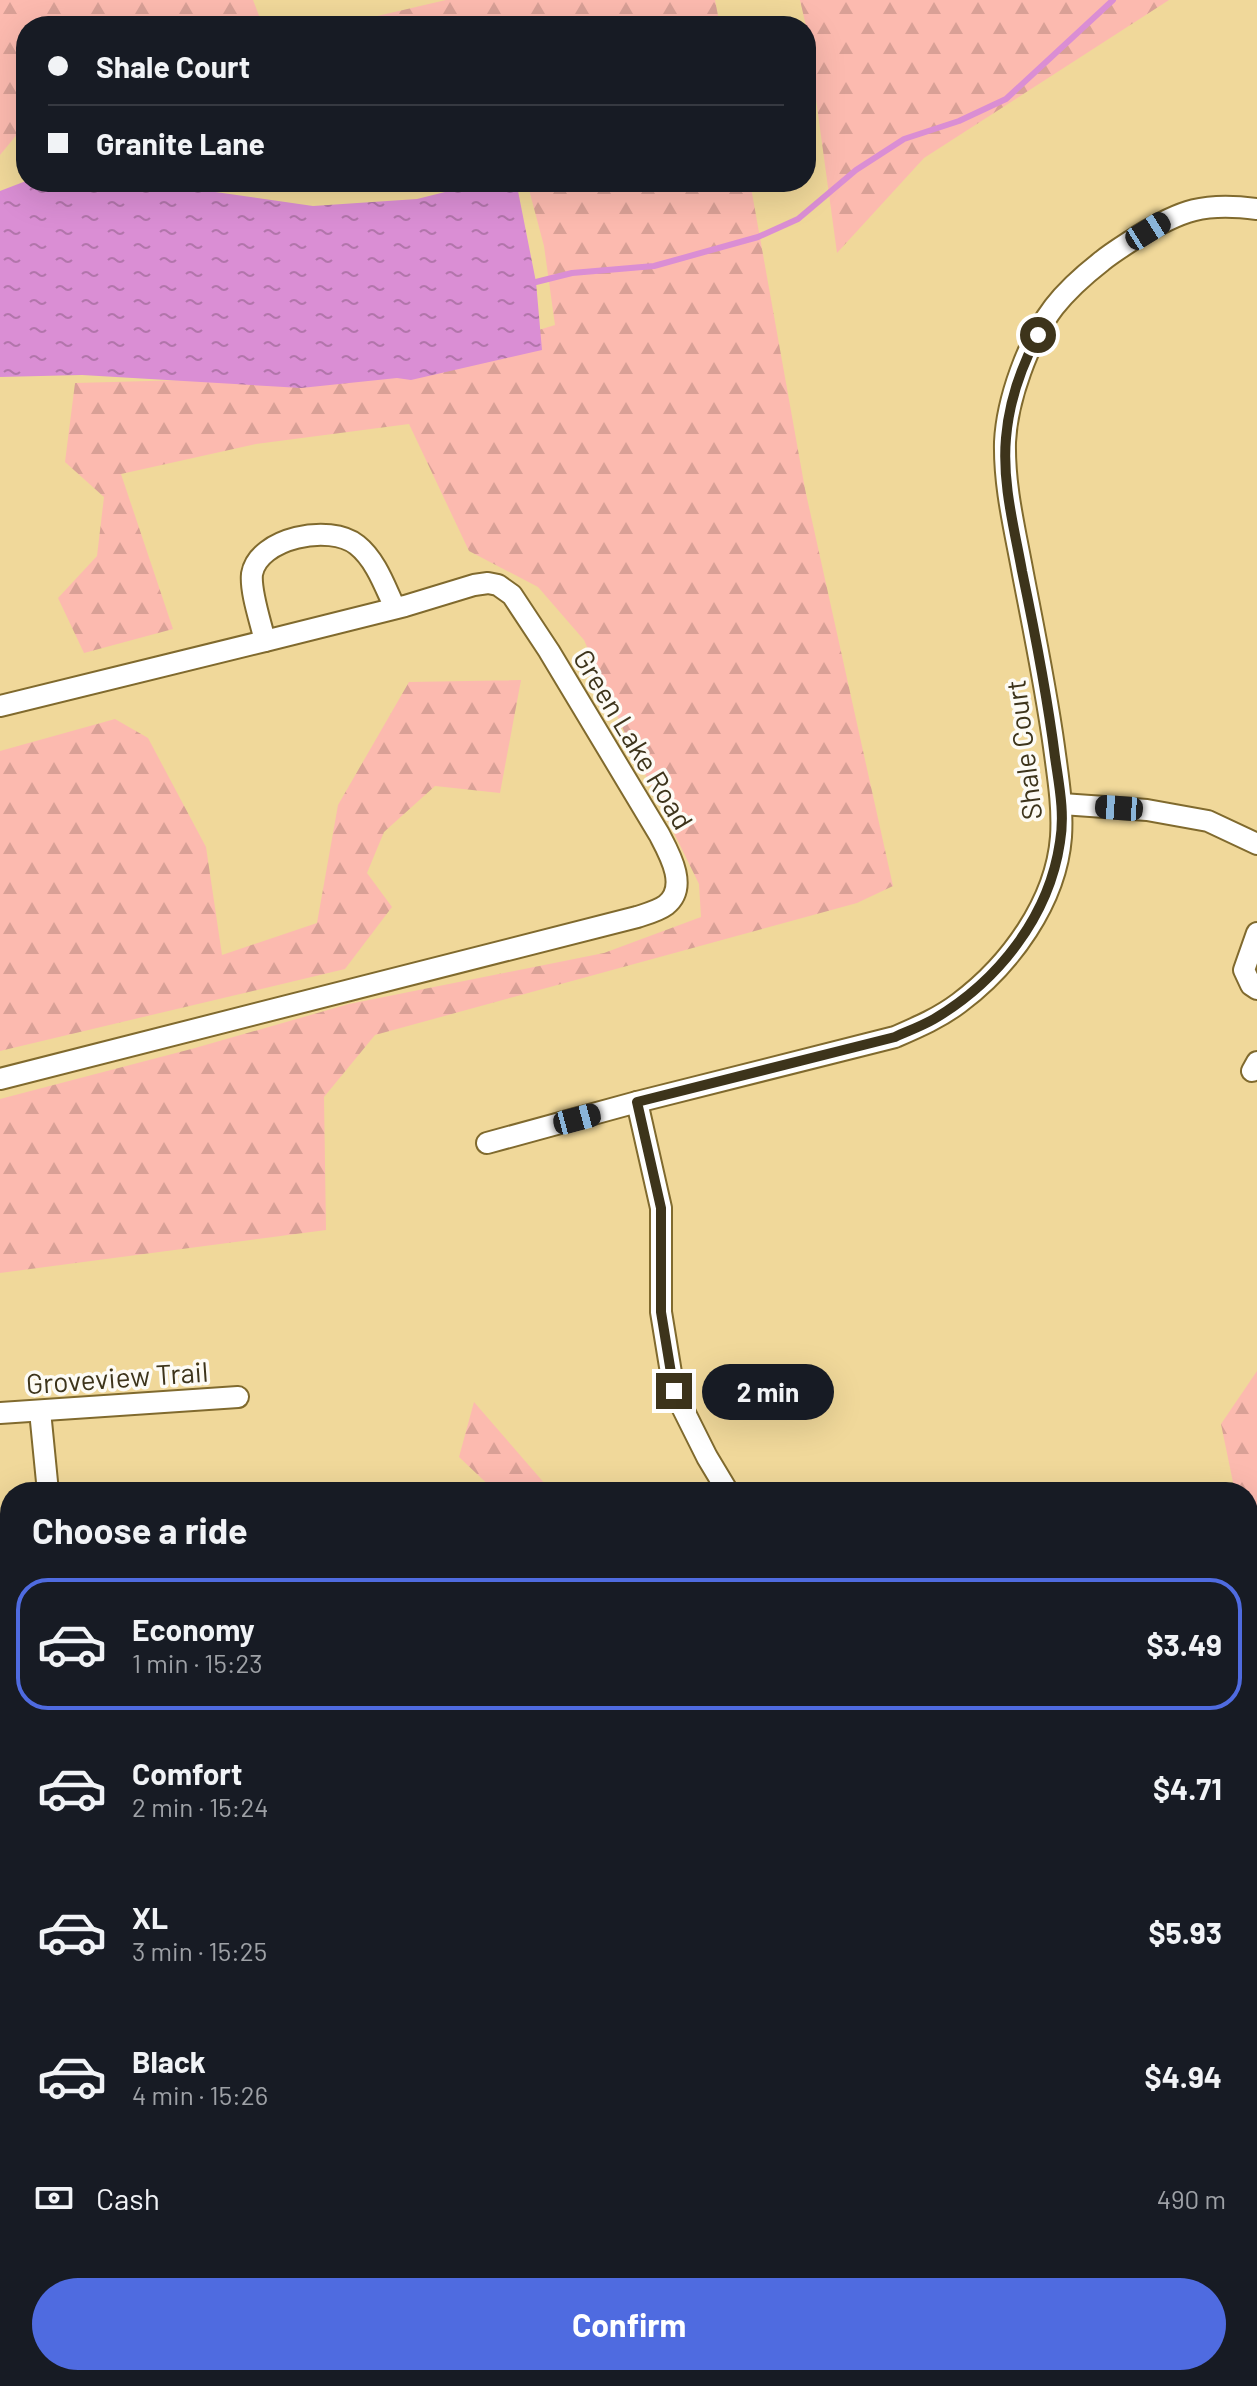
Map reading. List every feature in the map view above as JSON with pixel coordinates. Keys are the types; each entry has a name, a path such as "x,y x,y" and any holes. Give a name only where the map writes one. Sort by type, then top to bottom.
{"street":[{"name":"Shale Court","path":"487,1143 895,1037 932,1021 960,1002 991,975 1019,943 1041,905 1054,870 1061,840 1062,804 1046,691 1006,485 1005,440 1022,366 1052,309 1075,282 1107,256 1168,218 1198,208 1230,205 1257,209"},
{"path":"265,641 252,578 256,561 274,547 306,534 336,536 357,545 377,570 395,608"},
{"name":"Green Lake Road","path":"0,706 395,608 474,585 498,585 512,595 549,651 659,834 675,869 677,888 667,904 622,921 0,1079"},
{"path":"1062,804 1147,810 1208,821 1257,844"},
{"path":"1257,933 1244,970 1251,985 1257,989"},
{"path":"637,1102 661,1208 661,1312 674,1391 722,1482"},
{"name":"Groveview Trail","path":"0,1413 238,1397"},
{"path":"40,1411 47,1482"}],"green space":[{"path":"0,0 253,0 259,16 16,16 16,136 0,155"},
{"path":"446,0 715,0 718,16 377,16"},
{"path":"800,0 1169,0 924,158 837,253 816,99 816,16 804,16"},
{"path":"530,192 752,192 805,489 893,886 857,903 375,1035 324,1097 326,1230 0,1273 0,1099 349,1004 604,953 701,917 699,884 623,729 584,640 538,587 469,551 409,424 256,444 121,474 173,629 84,653 58,598 97,556 104,497 65,462 75,383 222,379 444,359 555,325 544,246"},
{"path":"521,680 500,793 435,786 384,832 367,873 392,907 345,969 0,1051 0,751 115,719 148,738 206,847 222,955 317,923 338,805 409,682"},
{"path":"1257,1371 1257,1482 1233,1482 1221,1424"},
{"path":"474,1402 543,1482 485,1482 459,1457"}],"water":[{"path":"16,185 16,192 215,192 313,206 417,199 445,192 518,192 536,282 542,350 411,380 397,378 301,388 82,375 0,377 0,191"}],"waterway":[{"path":"536,282 572,273 654,266 758,237 798,219 856,170 904,139 959,121 1006,99 1113,0"}],"route":[{"path":"674,1391 661,1312 661,1208 637,1102 895,1037 932,1021 991,975 1019,943 1041,905 1054,870 1061,840 1062,804 1046,691 1006,485 1005,440 1010,411 1022,366 1038,335"}]}
